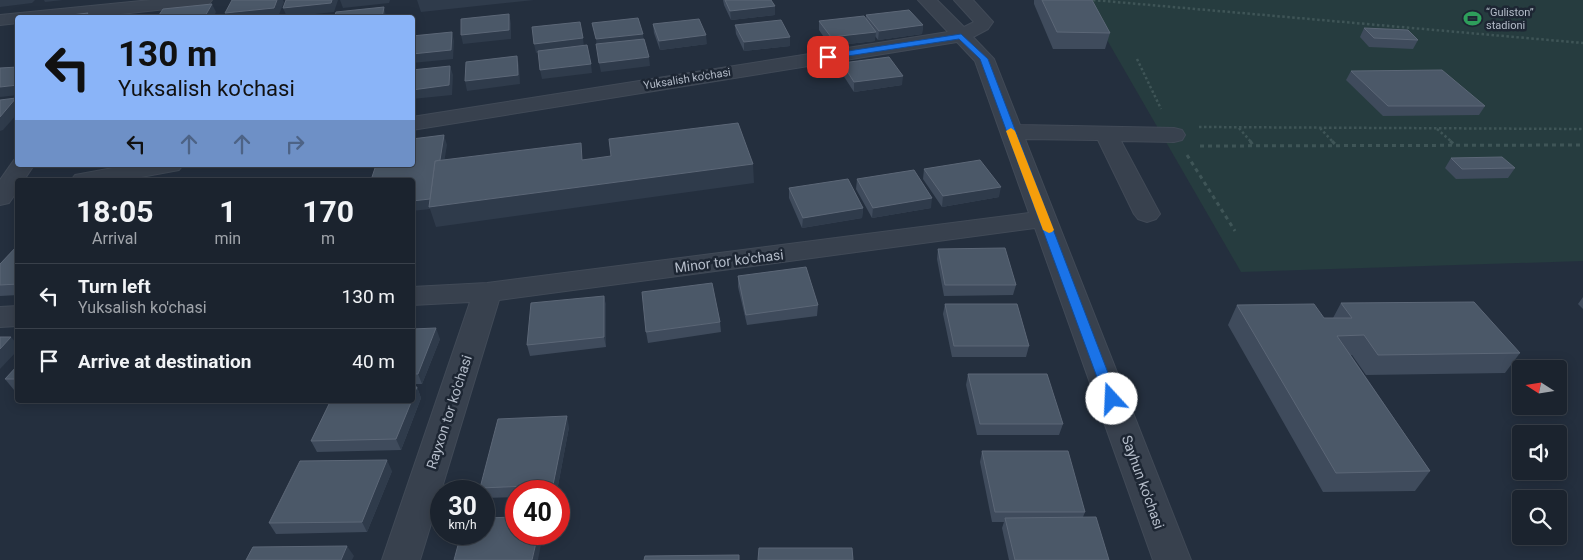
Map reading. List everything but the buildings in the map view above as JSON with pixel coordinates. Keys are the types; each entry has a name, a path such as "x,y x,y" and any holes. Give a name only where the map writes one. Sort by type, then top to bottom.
{"street":[{"path":"57,15 203,0"},
{"name":"Sayhun ko'chasi","path":"927,0 984,59 1172,560"},
{"name":"Yuksalish ko'chasi","path":"415,124 961,36 982,26 984,22 963,0"},
{"path":"0,20 15,18"},
{"path":"1012,132 1106,134 1182,131"},
{"path":"1106,134 1147,214"},
{"path":"5,194 21,167"},
{"path":"95,178 159,167"},
{"name":"Minor tor ko'chasi","path":"415,296 487,292 1045,219"},
{"name":"Rayxon tor ko'chasi","path":"401,560 487,292"},
{"path":"0,317 15,316"}],"path":[{"path":"1093,0 1583,43"},
{"path":"1239,128 1254,146"},
{"path":"1182,131 1239,128 1583,129"},
{"path":"1320,128 1336,146"},
{"path":"1437,128 1455,145"},
{"path":"1200,146 1583,145"}],"green space":[{"path":"1084,0 1583,0 1583,261 1241,272"}],"slow traffic":[{"path":"1011,131 1049,230"}],"place":[{"name":"“Guliston” stadioni","path":"1472,18"}],"route":[{"path":"828,57 961,36 984,59 1112,399"}]}
